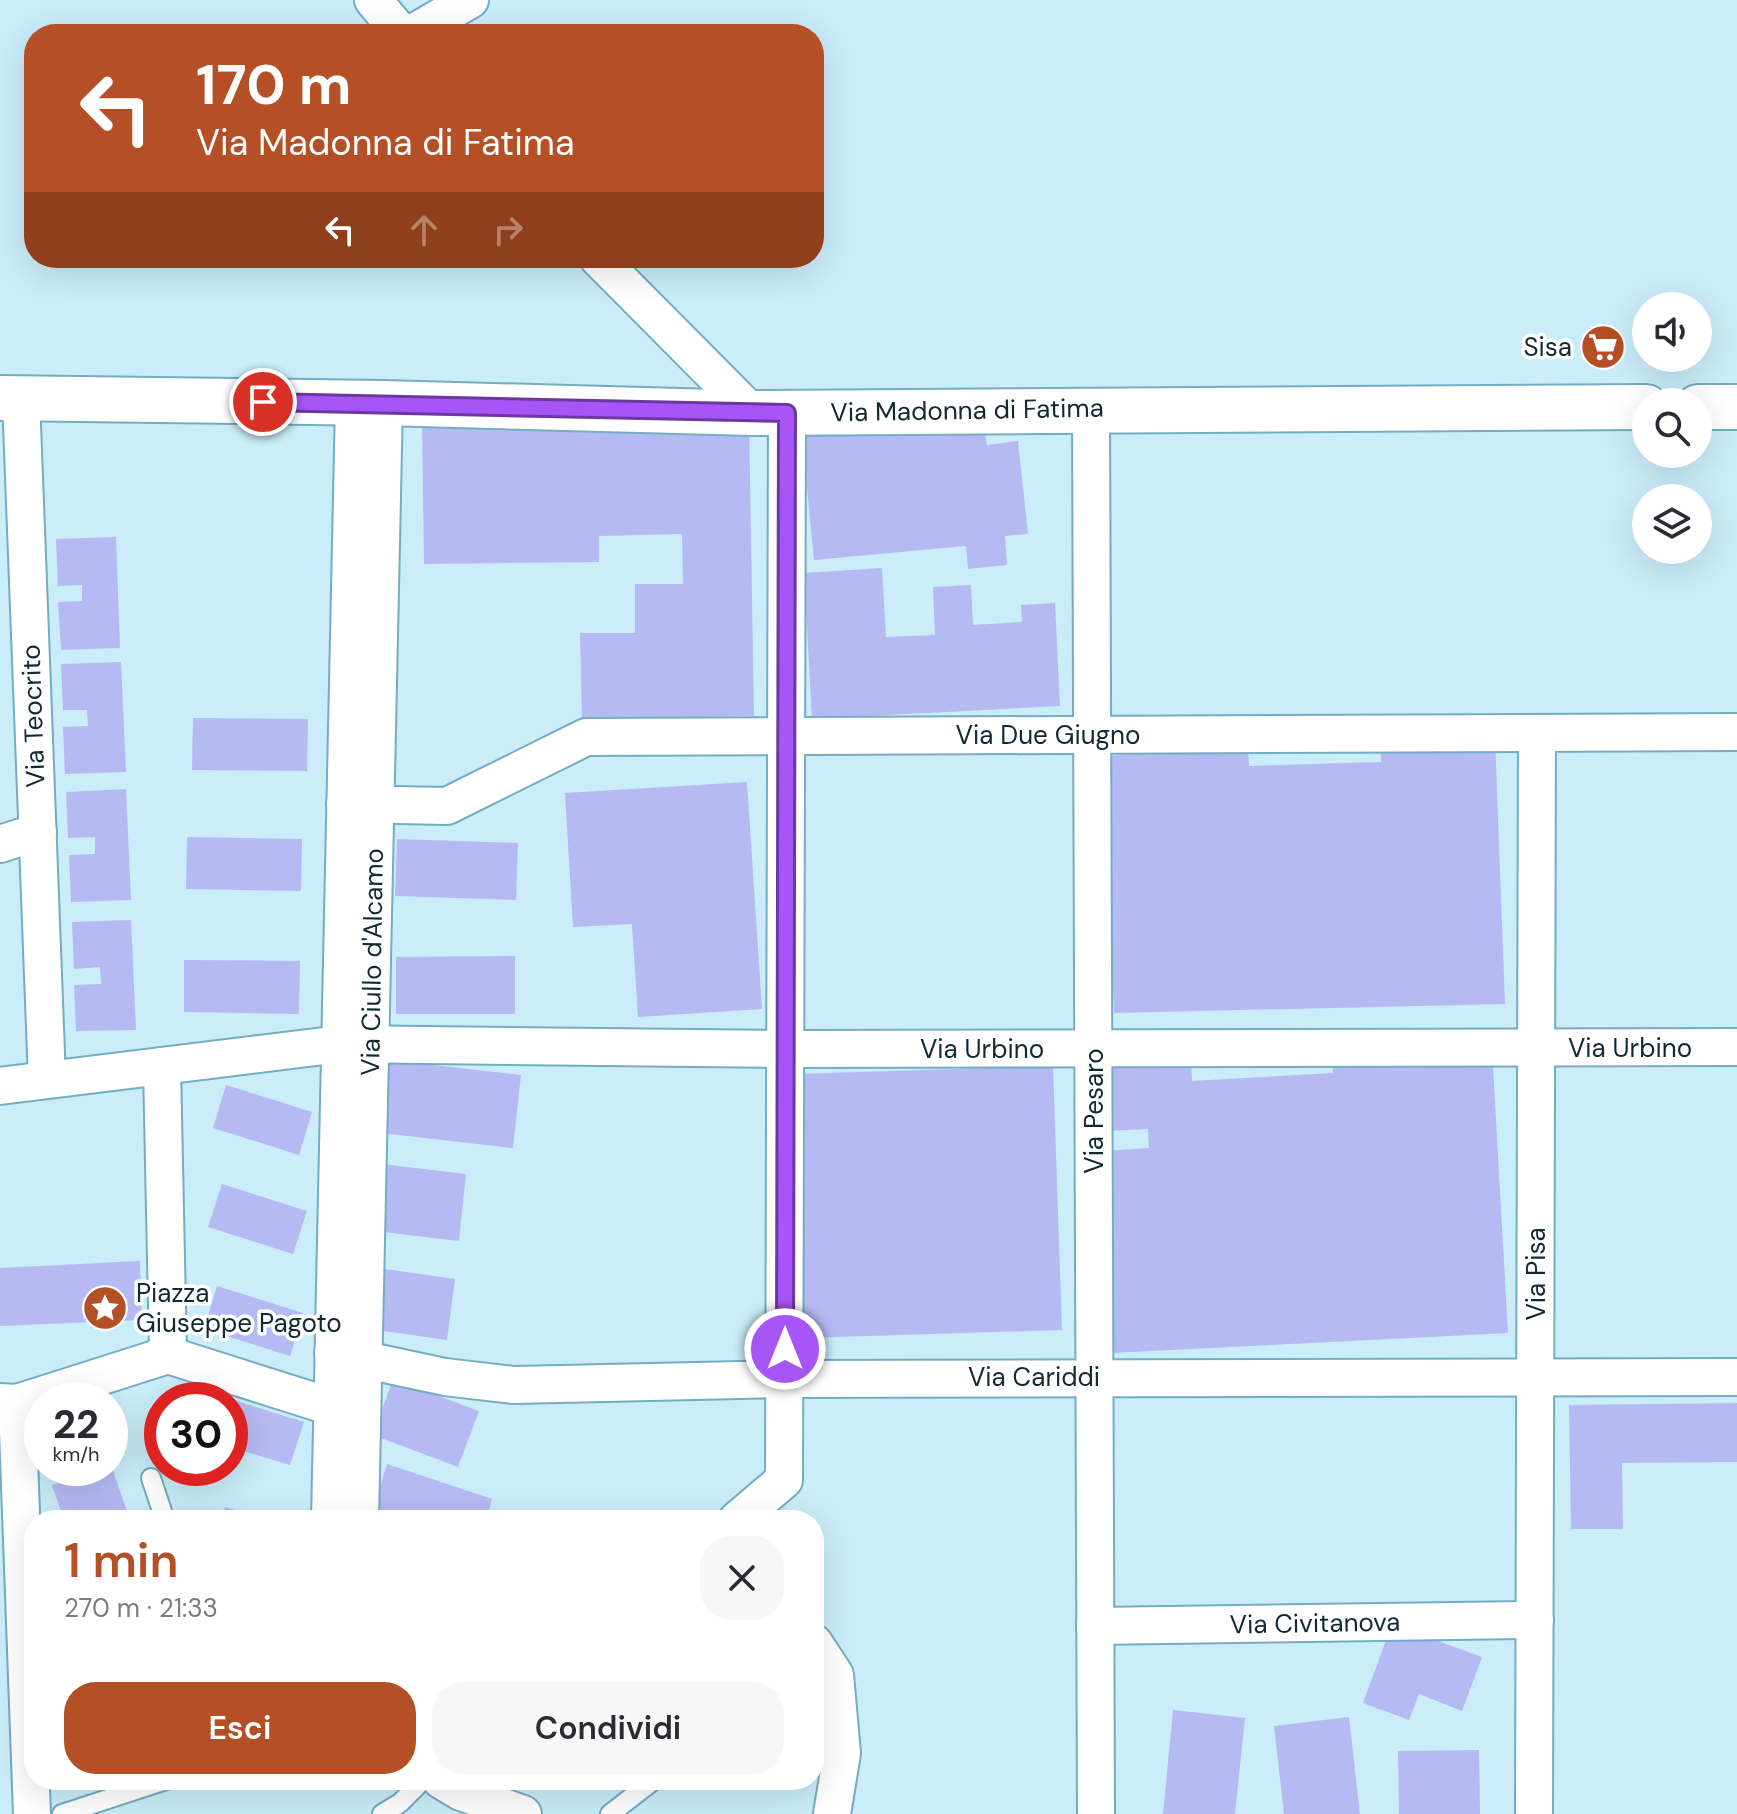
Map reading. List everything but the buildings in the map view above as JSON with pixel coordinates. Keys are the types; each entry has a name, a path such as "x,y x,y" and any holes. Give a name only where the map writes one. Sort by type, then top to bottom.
{"street":[{"path":"373,0 393,24"},
{"path":"428,24 470,0"},
{"path":"609,268 770,413 787,737 784,1480 749,1510"},
{"name":"Via Madonna di Fatima","path":"10,398 770,413 1632,407"},
{"name":"Via Teocrito","path":"10,398 15,619 38,832 47,1080"},
{"name":"Via Ciullo d'Alcamo","path":"359,1510 348,1357 369,403"},
{"path":"1712,407 1737,407"},
{"name":"Via Pesaro","path":"1091,409 1096,1814"},
{"name":"Via Due Giugno","path":"360,805 447,806 586,737 1737,732"},
{"name":"Via Pisa","path":"1534,1814 1537,733"},
{"path":"0,844 38,832"},
{"name":"Via Urbino","path":"0,1086 355,1044 786,1049 1737,1047"},
{"path":"162,1066 168,1355"},
{"path":"24,1572 8,1403 168,1355 332,1407"},
{"name":"Via Ciullo d'Alcamo","path":"330,1510 332,1407 348,1357"},
{"name":"Via Cariddi","path":"348,1357 445,1377 514,1385 785,1379 1737,1377"},
{"name":"Via Civitanova","path":"1095,1626 1535,1620"},
{"path":"824,1658 835,1675 842,1753 832,1814"},
{"path":"32,1790 32,1814"},
{"path":"458,1790 523,1814"}],"lane":[{"path":"154,1486 162,1510"},
{"path":"62,1814 135,1790"},
{"path":"382,1814 413,1790"},
{"path":"610,1814 641,1790"}],"place":[{"name":"Sisa","path":"1603,347"},
{"name":"Piazza Giuseppe Pagoto","path":"105,1308"}],"route":[{"path":"263,402 787,413 785,1349"}]}
